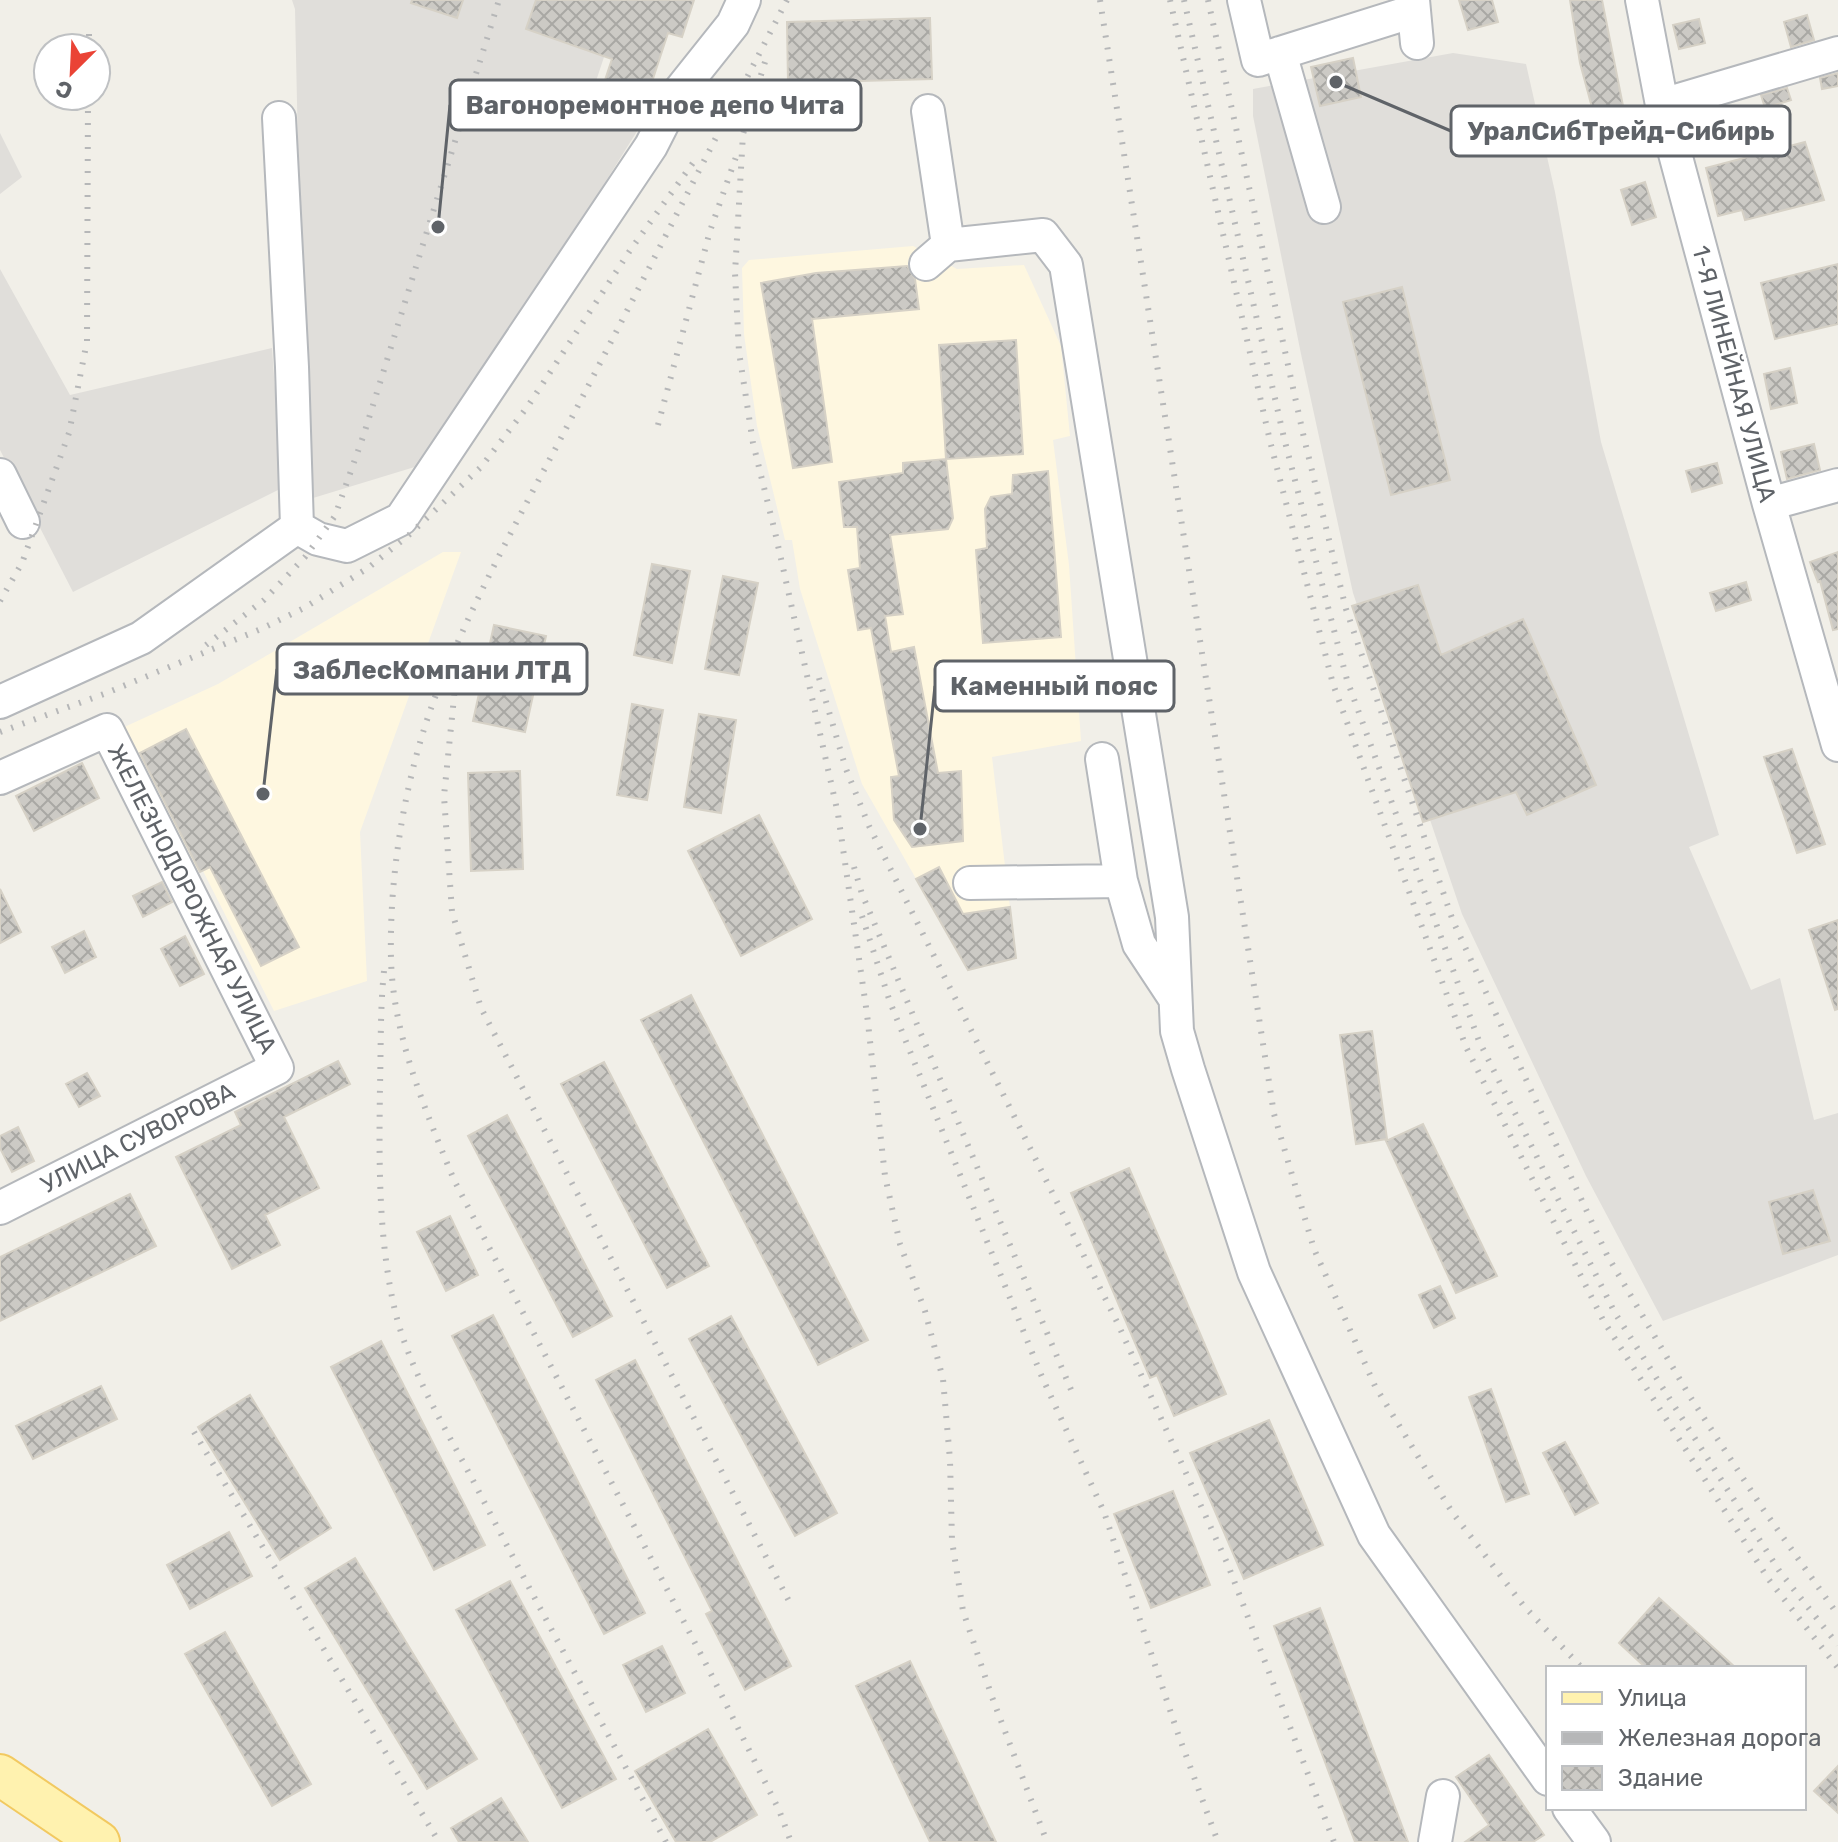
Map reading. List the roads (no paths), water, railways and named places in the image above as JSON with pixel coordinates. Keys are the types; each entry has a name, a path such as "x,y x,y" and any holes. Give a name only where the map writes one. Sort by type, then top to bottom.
{"main road":[{"path":"0,1775 99,1842"}],"street":[{"path":"297,527 318,539 347,546 401,519 651,146 678,93 733,24 744,0"},
{"path":"1244,0 1258,60 1413,6 1417,43"},
{"name":"1-Я ЛИНЕЙНАЯ УЛИЦА","path":"1642,0 1662,105 1769,504 1838,745"},
{"path":"1280,53 1324,207"},
{"path":"1662,105 1838,53"},
{"path":"928,111 937,255 1043,235 1066,265 1172,917 1177,1031 1254,1272 1374,1535 1546,1776"},
{"path":"279,118 297,527"},
{"path":"0,475 23,522"},
{"path":"1769,504 1838,485"},
{"path":"0,702 141,638 297,527"},
{"name":"ЖЕЛЕЗНОДОРОЖНАЯ УЛИЦА","path":"0,778 107,730 277,1068"},
{"path":"1102,759 1121,881 1139,944 1174,997"},
{"path":"970,883 1121,881"},
{"name":"УЛИЦА СУВОРОВА","path":"0,1208 277,1068"},
{"path":"1435,1842 1443,1796"},
{"path":"1570,1810 1594,1842"}],"railway":[{"path":"206,645 264,600 305,557 335,516 364,434 499,0"},
{"path":"787,0 504,545 450,661 424,730 407,794 396,861 391,959 393,988 404,1044 454,1180 708,1668 779,1810 791,1842"},
{"path":"1100,0 1274,1114 1314,1249 1375,1386 1452,1512 1523,1605 1580,1666"},
{"path":"1170,0 1270,441 1333,684 1466,1047 1603,1320 1769,1580 1838,1668"},
{"path":"1184,0 1284,438 1347,680 1479,1041 1615,1313 1780,1572 1838,1645"},
{"path":"1208,0 1304,438 1346,609 1453,921 1607,1255 1689,1395 1763,1509 1838,1615"},
{"path":"89,27 89,32"},
{"path":"765,62 743,134 735,273 739,352 753,443 838,814 867,1014 885,1176 900,1244 925,1311 943,1379 950,1460 952,1541 963,1611 1047,1842"},
{"path":"0,601 22,563 69,433 87,341 88,112"},
{"path":"658,425 710,231 736,157"},
{"path":"0,732 104,694 261,629 304,608 368,568 410,534 481,467 528,406 631,249 695,160"},
{"path":"458,658 444,796 452,912 481,1008 792,1607"},
{"path":"819,678 846,769 869,826 1117,1322 1228,1565 1334,1842"},
{"path":"854,867 862,894 1072,1392"},
{"path":"862,916 890,1002 1042,1377 1104,1512 1177,1731 1218,1842"},
{"path":"384,971 380,1086 381,1201 390,1287 403,1338 432,1404 666,1842"},
{"path":"194,1432 439,1842"}],"place":[{"name":"УралСибТрейд-Сибирь","path":"1336,82"},
{"name":"Вагоноремонтное депо Чита","path":"438,227"},
{"name":"ЗабЛесКомпани ЛТД","path":"263,794"},
{"name":"Каменный пояс","path":"920,829"}]}
